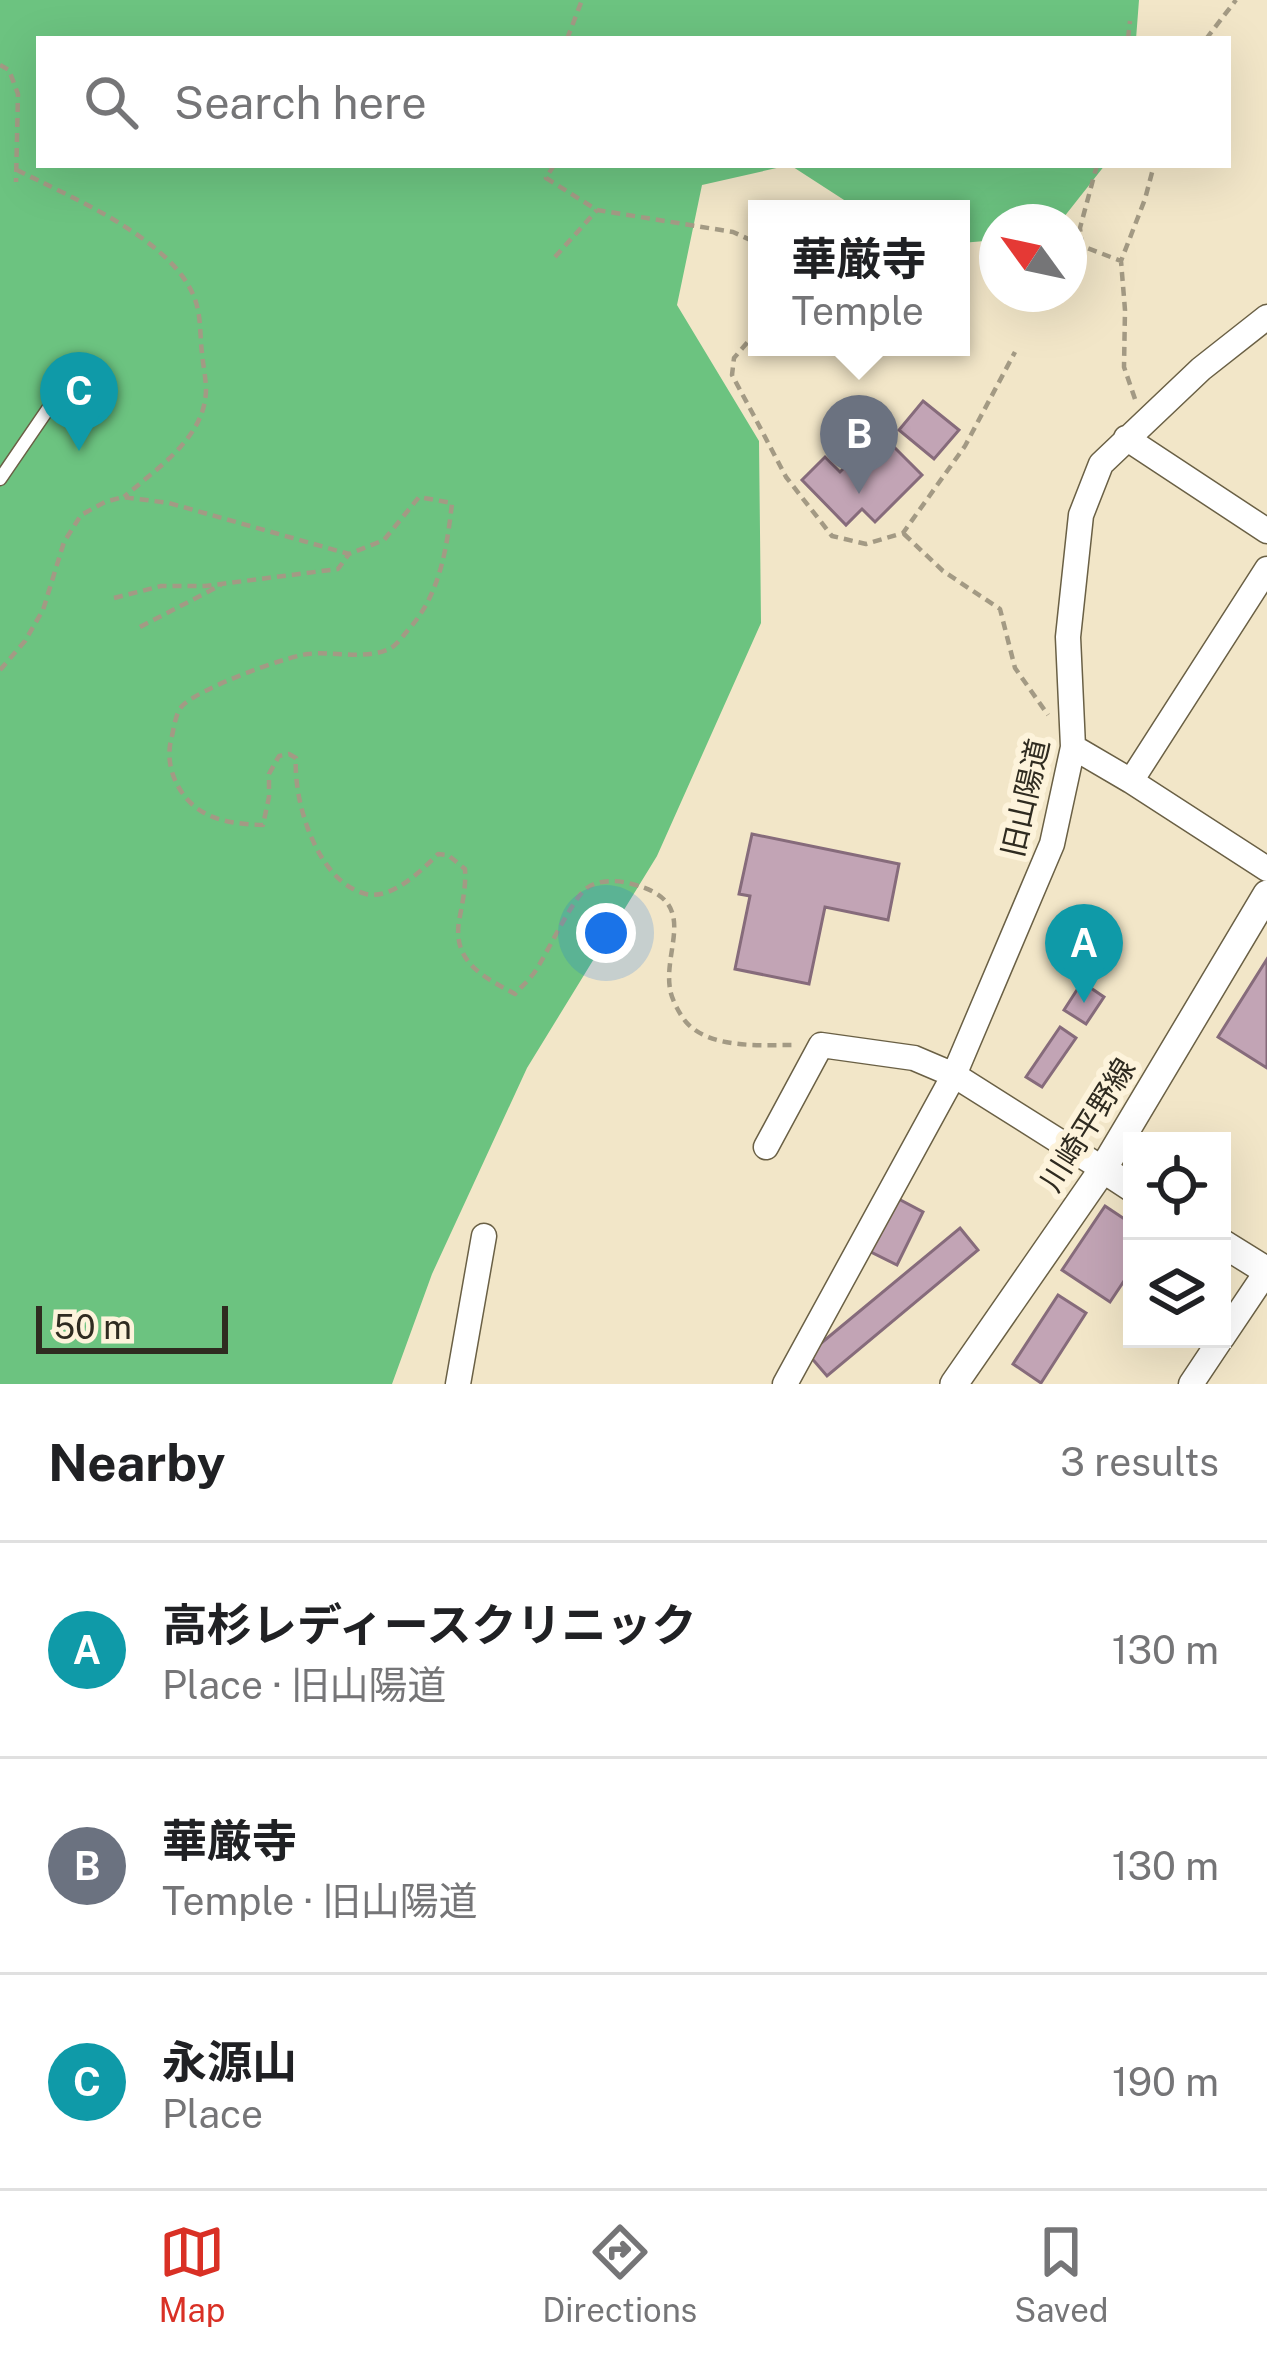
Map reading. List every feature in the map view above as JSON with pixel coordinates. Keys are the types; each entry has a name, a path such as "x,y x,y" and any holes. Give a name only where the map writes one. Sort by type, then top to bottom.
{"street":[{"name":"旧山陽道","path":"784,1384 954,1076 1052,844 1073,748 1068,637 1082,515 1101,464 1202,369 1267,317"},
{"path":"1135,429 1267,530"},
{"path":"1131,781 1267,569"},
{"path":"1073,748 1267,868"},
{"name":"川崎平野線","path":"954,1384 1103,1169 1267,894"},
{"path":"766,1148 821,1045 914,1058 954,1076 1123,1182"},
{"path":"458,1384 484,1236"},
{"path":"1231,1249 1267,1271 1231,1323"},
{"path":"1191,1384 1214,1348"}],"lane":[{"path":"0,479 50,406"}],"path":[{"path":"568,36 582,0"},
{"path":"1208,36 1236,0"},
{"path":"1128,36 1130,22"},
{"path":"0,65 9,70 18,94 16,182"},
{"path":"552,168 546,178 597,210 733,232 748,240"},
{"path":"1096,168 1080,228 1082,246 1121,261"},
{"path":"1135,429 1124,367 1121,261 1153,168"},
{"path":"17,170 131,227 175,265 197,303 206,393 199,420 185,444 123,497"},
{"path":"555,257 597,210"},
{"path":"748,342 734,358 733,375 786,477 832,536 866,544 903,533 965,446 1015,352"},
{"path":"0,670 26,641 43,610 64,542 80,515 105,502 123,497 169,502 349,554"},
{"path":"114,598 161,586 224,584 338,569 349,554 384,540 419,497 452,503 447,554 422,615 392,649 346,656 307,654 222,682 178,709 169,750 173,778 186,798 218,819 262,825 269,797 268,774 279,756 290,754 296,758 294,779 304,824 341,881 368,895 390,891 438,854 448,855 465,869 466,895 458,921 460,947 476,973 515,994 532,975 584,889 603,881 646,887 667,902 676,929 669,991 686,1022 707,1037 752,1045 821,1045"},
{"path":"903,533 943,571 1000,609 1016,668 1073,748"},
{"path":"140,627 224,584"}],"green space":[{"path":"0,0 1139,0 1136,36 36,36 36,168 777,168 702,185 677,305 759,441 761,623 657,856 527,1068 432,1274 392,1384 0,1384"},
{"path":"795,168 1103,168 1074,204 979,204 979,242 970,242 970,200 844,200"}],"building":[{"path":"923,401 959,430 934,459 899,430"},
{"path":"888,441 922,475 875,522 862,509 846,525 802,480 825,457 840,472 855,457 869,460"},
{"path":"752,834 899,864 888,920 825,907 809,984 735,969 750,896 739,894"},
{"path":"1267,959 1267,1068 1218,1037"},
{"path":"1082,982 1104,997 1086,1024 1064,1010"},
{"path":"1060,1027 1076,1038 1042,1087 1026,1077"},
{"path":"893,1196 923,1212 897,1265 867,1250"},
{"path":"1105,1206 1123,1218 1123,1282 1110,1302 1062,1270"},
{"path":"960,1228 978,1250 827,1376 808,1354"},
{"path":"1058,1295 1086,1313 1041,1383 1013,1364"}],"place":[{"name":"永源山","path":"79,451"},
{"name":"華厳寺","path":"859,494"},
{"name":"高杉レディースクリニック","path":"1084,1003"}]}
